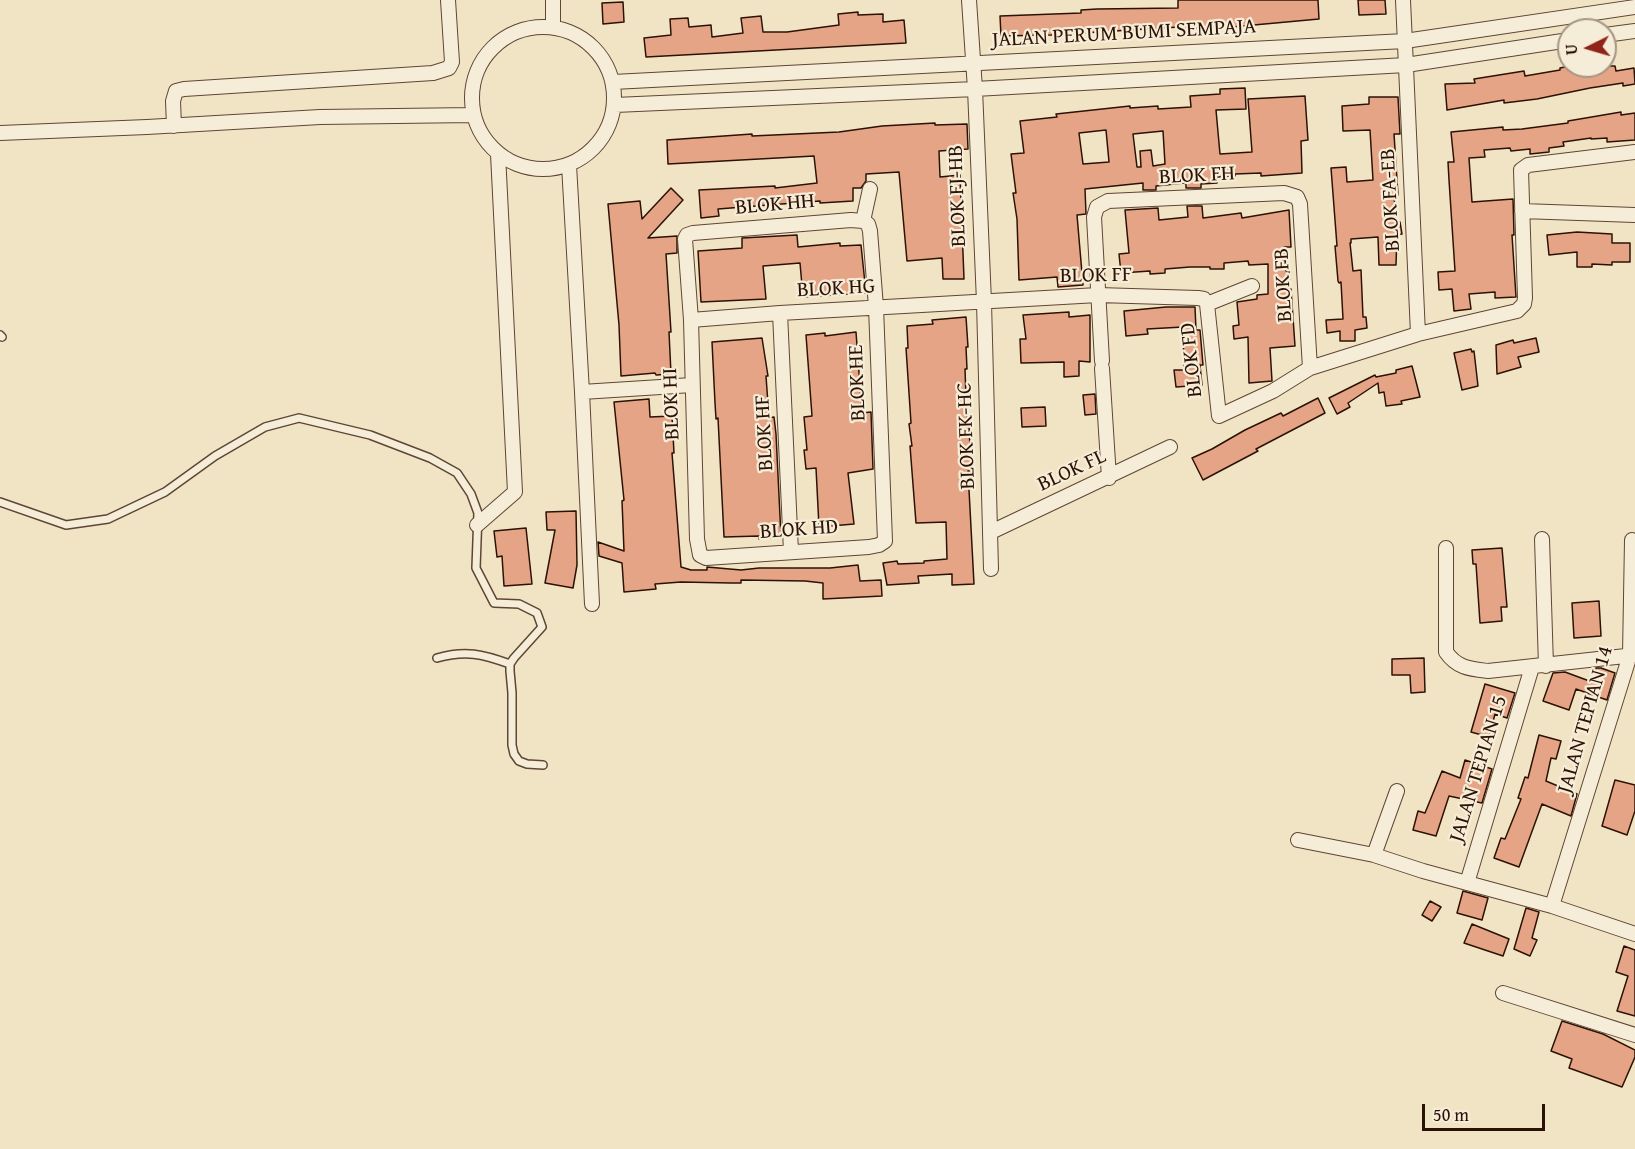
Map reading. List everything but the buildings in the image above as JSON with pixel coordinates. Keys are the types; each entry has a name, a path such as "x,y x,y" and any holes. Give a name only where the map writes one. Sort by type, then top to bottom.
{"street":[{"path":"174,126 173,101 176,91 184,89 433,73 449,68 452,62 448,0"},
{"path":"553,0 553,27"},
{"name":"BLOK FJ-HB","path":"969,0 984,302"},
{"name":"BLOK FA-EB","path":"1403,0 1418,334"},
{"name":"JALAN PERUM BUMI SEMPAJA","path":"613,82 1405,41 1635,7"},
{"path":"541,26 553,27 565,29 587,41 604,59 613,82 615,105 610,124 600,142 586,156 569,165 544,170 520,166 498,154 482,135 472,114 473,87 480,64 496,45 517,31 541,26"},
{"path":"1617,33 1635,31"},
{"path":"615,105 975,89 1406,65 1557,42"},
{"path":"0,133 320,117 472,114"},
{"path":"1310,368 1418,334 1521,309 1525,298 1521,175 1524,167 1635,152"},
{"path":"477,525 515,492 498,154"},
{"path":"569,165 592,604"},
{"name":"BLOK HE","path":"870,189 867,226 876,307 885,534"},
{"name":"BLOK FH","path":"1098,295 1094,217 1097,207 1108,201 1272,193 1292,194 1298,199"},
{"name":"BLOK FB","path":"1298,199 1310,368"},
{"path":"1522,211 1635,215"},
{"name":"BLOK HH","path":"684,244 687,235 693,233 867,226"},
{"name":"BLOK HI","path":"684,244 691,320 697,548 700,555 706,558"},
{"path":"1207,304 1252,286"},
{"path":"1098,295 1109,478"},
{"name":"BLOK FF","path":"984,302 1098,295 1198,298 1203,299 1207,304"},
{"name":"BLOK HG","path":"691,320 984,302"},
{"name":"BLOK FK-HC","path":"984,302 991,532 990,569"},
{"name":"BLOK FD","path":"1207,304 1220,416 1273,391 1310,368"},
{"name":"BLOK HF","path":"780,313 791,552"},
{"path":"582,392 692,385"},
{"name":"BLOK FL","path":"991,532 1109,478 1170,447"},
{"name":"BLOK HD","path":"706,558 879,545 885,541 885,534"},
{"name":"JALAN TEPIAN 15","path":"1467,883 1539,666 1542,539"},
{"name":"JALAN TEPIAN 14","path":"1552,906 1633,655 1632,540"},
{"path":"1446,548 1446,652 1453,663 1469,669 1488,671 1633,655"},
{"path":"1374,855 1397,791"},
{"path":"1298,840 1374,855 1552,906 1635,934"},
{"path":"1503,993 1635,1035"}],"lane":[{"path":"0,502 66,525 108,519 165,492 215,456 265,428 299,418 370,435 430,458 457,473 471,494 478,513 476,568 494,603 519,604 537,613 542,627 510,664 512,744 514,754 519,761 543,765"},
{"path":"436,658 455,653 469,653 484,655 510,664"}]}
